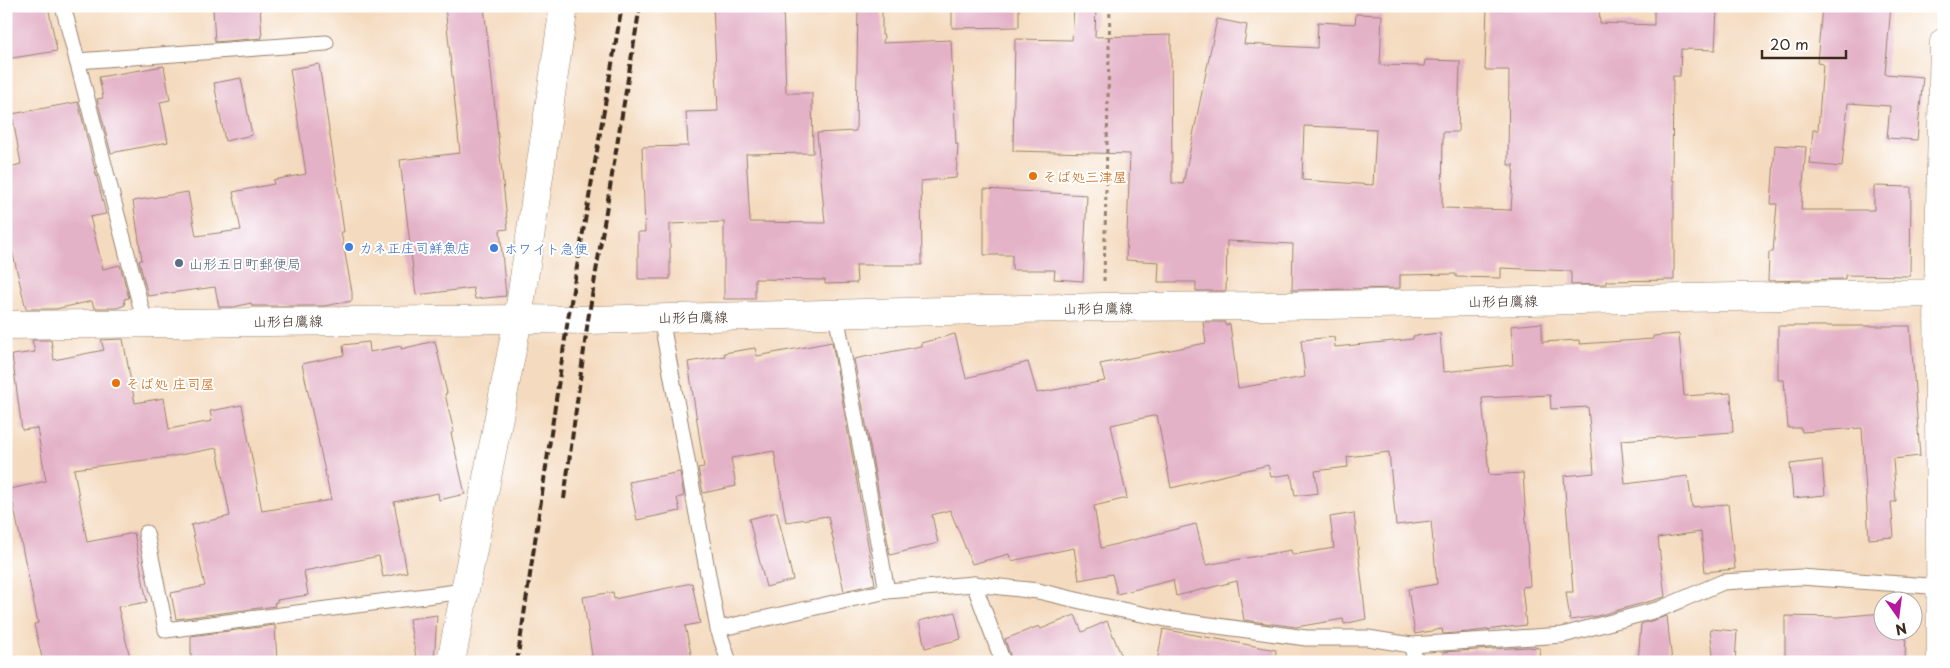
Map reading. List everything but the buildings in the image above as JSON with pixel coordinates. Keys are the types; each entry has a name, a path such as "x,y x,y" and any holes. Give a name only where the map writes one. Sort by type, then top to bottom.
{"main road":[{"path":"451,662 518,319 564,6"},
{"path":"1941,662 1942,587 1938,293 1944,42"},
{"name":"山形白鷹線","path":"6,325 661,318 1938,293"}],"lane":[{"path":"63,6 145,323"},
{"path":"77,61 326,43"},
{"path":"836,314 887,591"},
{"path":"661,318 718,629 729,662"},
{"path":"146,533 166,630 464,591"},
{"path":"718,629 887,591 974,584 1038,591 1166,619 1306,638 1368,638 1411,645 1563,635 1660,609 1723,582 1800,577 1942,587"},
{"path":"974,584 1003,662"},
{"path":"1411,645 1416,662"}],"path":[{"path":"1104,308 1110,6"}],"railway":[{"path":"517,662 568,319 622,6"},
{"path":"564,499 588,320 640,6"}],"place":[{"name":"そば処三津屋","path":"1033,176"},
{"name":"カネ正庄司鮮魚店","path":"349,247"},
{"name":"ホワイト急便","path":"494,248"},
{"name":"山形五日町郵便局","path":"179,263"},
{"name":"そば処 庄司屋","path":"116,383"}]}
